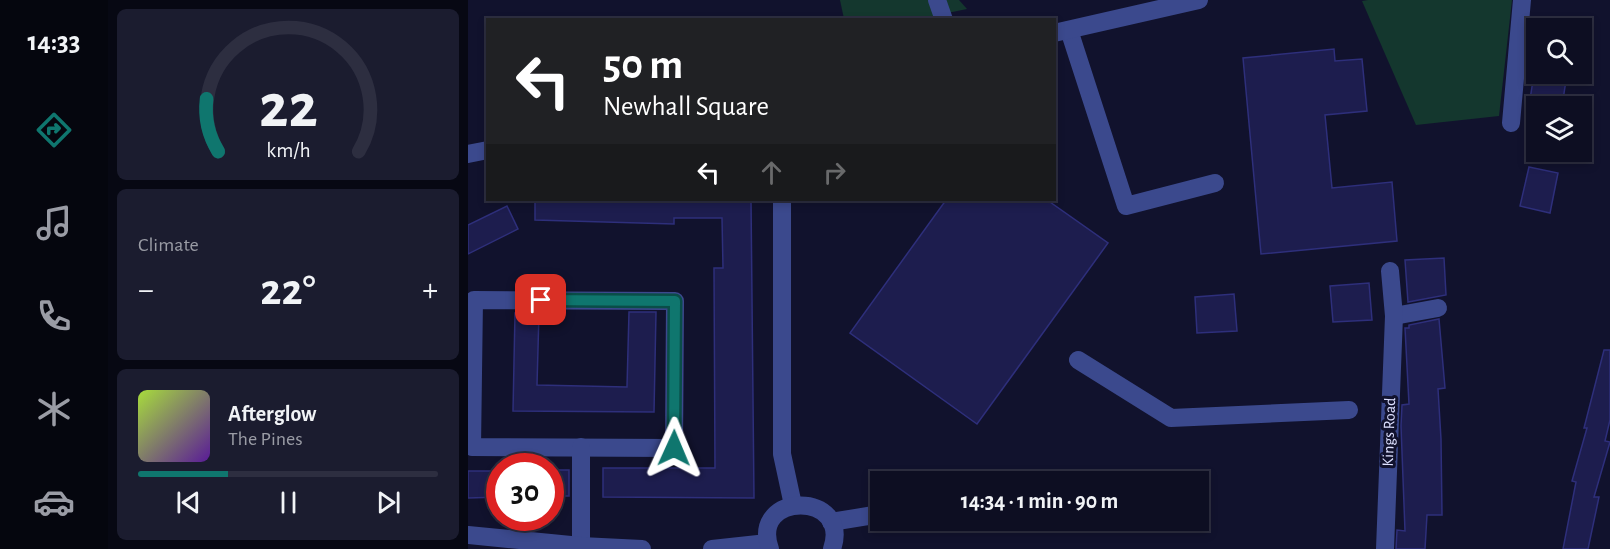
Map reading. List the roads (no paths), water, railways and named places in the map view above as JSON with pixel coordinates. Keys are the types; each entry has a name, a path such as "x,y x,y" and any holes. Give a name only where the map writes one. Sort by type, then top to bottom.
{"street":[{"path":"937,0 943,18"},
{"path":"1199,0 1062,32 1126,206 1215,183"},
{"path":"1511,123 1522,0"},
{"path":"468,154 486,150"},
{"path":"782,201 782,454 793,504"},
{"name":"Kings Road","path":"1384,549 1394,316 1389,271"},
{"path":"474,300 675,301 674,448 581,447 472,447 474,300"},
{"path":"1394,316 1438,308"},
{"path":"1078,360 1171,418 1349,410"},
{"path":"581,447 581,546"},
{"path":"712,549 769,546 770,523 776,515 793,504 804,504 824,513 831,522 834,532 832,549"},
{"path":"831,522 870,516"},
{"path":"468,534 581,546 642,549"}]}
